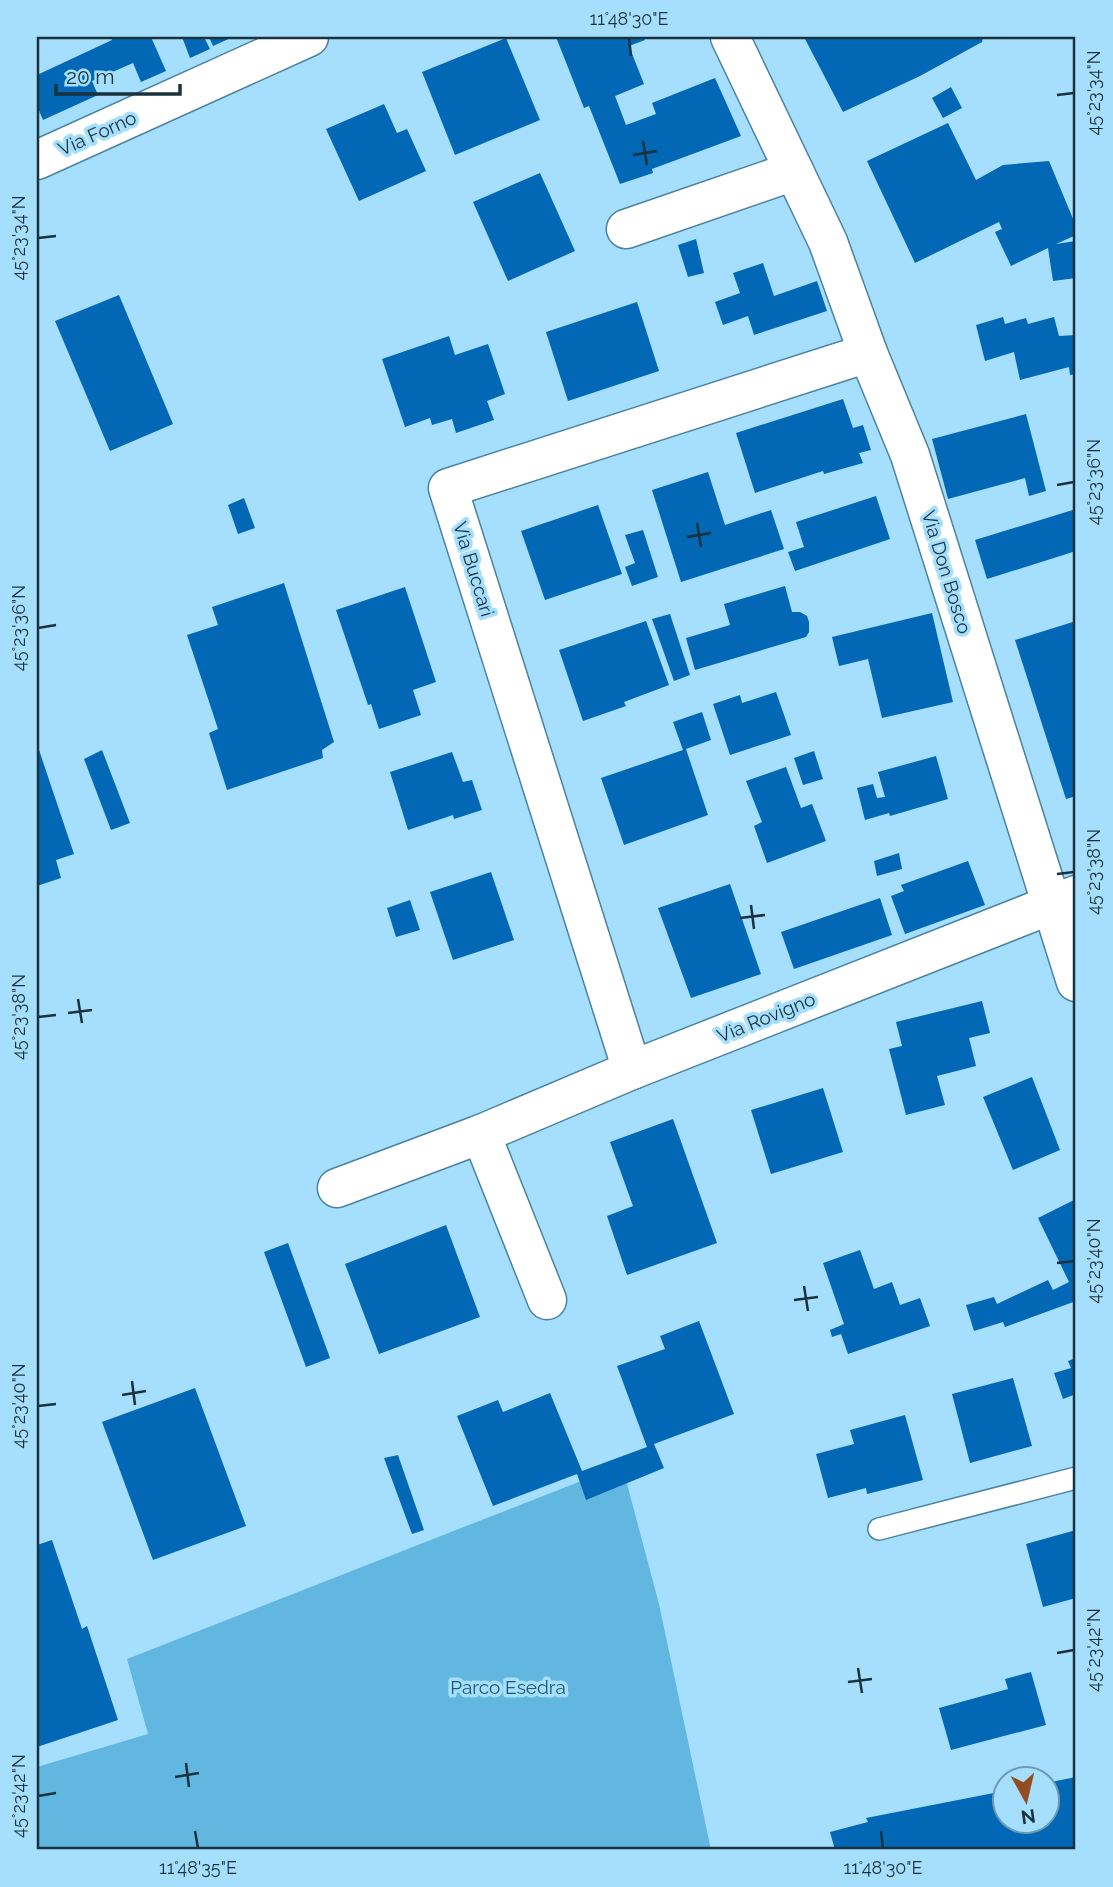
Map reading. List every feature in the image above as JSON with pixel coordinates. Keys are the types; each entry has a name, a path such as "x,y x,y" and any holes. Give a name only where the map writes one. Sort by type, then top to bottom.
{"street":[{"name":"Via Forno","path":"37,160 309,37"},
{"name":"Via Don Bosco","path":"730,37 828,242 867,353 910,454 1064,900 1076,982"},
{"path":"626,229 794,171"},
{"name":"Via Buccari","path":"632,1070 449,488 867,353"},
{"name":"Via Rovigno","path":"337,1188 481,1134 632,1070 1064,900"},
{"path":"481,1134 547,1300"}],"lane":[{"path":"879,1529 1076,1478"}],"green space":[{"name":"Parco Esedra","path":"622,1465 659,1604 711,1850 37,1850 37,1767 148,1734 127,1659"}],"building":[{"path":"111,37 151,37 166,71 141,82 133,63 92,81 98,95 43,120 37,106 37,75 112,40"},
{"path":"182,37 204,37 210,49 190,58"},
{"path":"209,37 233,37 213,46"},
{"path":"556,37 643,37 645,40 629,46 644,84 615,96 626,125 656,114 652,103 715,78 741,136 652,169 653,173 620,184 589,106 584,108"},
{"path":"804,37 983,37 982,42 920,76 843,112"},
{"path":"506,38 540,120 455,155 422,72"},
{"path":"951,87 962,108 943,118 932,98"},
{"path":"384,104 397,133 407,129 426,171 359,201 326,129"},
{"path":"948,123 976,180 1003,165 1049,161 1076,226 1076,235 1056,244 1076,241 1076,278 1053,281 1048,248 1011,266 995,232 1002,229 999,222 915,263 867,161"},
{"path":"540,173 575,251 508,281 473,202"},
{"path":"696,239 704,273 688,277 678,245"},
{"path":"763,263 774,296 817,281 827,311 754,335 748,316 723,325 715,302 740,293 733,273"},
{"path":"119,295 173,424 110,451 55,321"},
{"path":"637,302 659,371 568,401 546,332"},
{"path":"1003,317 1005,324 1026,318 1028,324 1054,317 1059,336 1076,335 1076,374 1070,375 1069,367 1020,380 1014,352 985,361 976,325"},
{"path":"449,336 455,355 488,344 505,394 487,401 494,420 456,433 452,419 432,425 430,418 405,427 382,359"},
{"path":"843,399 853,428 863,425 871,450 859,453 863,463 824,474 823,471 755,493 736,433"},
{"path":"1026,414 1046,491 1029,496 1025,478 948,499 932,439"},
{"path":"708,472 725,525 771,510 784,549 681,582 652,490"},
{"path":"876,496 890,539 795,571 788,552 804,547 796,522"},
{"path":"244,498 255,528 238,534 228,505"},
{"path":"598,505 622,574 545,600 521,531"},
{"path":"1076,509 1076,551 987,579 975,540"},
{"path":"643,530 658,577 632,586 625,567 635,563 625,535"},
{"path":"284,583 334,742 322,750 323,758 227,790 209,733 218,729 187,635 218,625 212,607"},
{"path":"785,586 792,612 807,616 809,632 806,637 695,670 686,638 730,625 724,604"},
{"path":"405,587 436,682 413,690 421,715 379,729 371,704 368,705 336,610"},
{"path":"932,613 953,702 882,718 868,659 839,666 832,637"},
{"path":"670,614 690,675 674,681 652,619"},
{"path":"646,621 669,685 624,702 626,706 583,721 559,650"},
{"path":"1076,621 1076,796 1066,799 1015,640"},
{"path":"776,692 791,735 730,755 713,704 740,695 742,703"},
{"path":"702,712 711,740 686,749 708,815 624,845 601,778 683,750 673,722"},
{"path":"37,744 74,854 56,860 61,878 37,886"},
{"path":"102,750 130,823 111,830 84,759"},
{"path":"814,751 823,779 803,785 794,758"},
{"path":"452,752 463,782 472,780 482,810 454,819 453,815 408,830 390,772"},
{"path":"936,756 948,799 890,816 889,813 865,820 857,788 873,784 877,798 885,797 878,772"},
{"path":"786,767 801,808 812,804 826,841 767,863 754,826 762,822 746,781"},
{"path":"899,853 902,869 877,876 874,861"},
{"path":"968,861 985,905 905,934 891,896 904,891 901,885"},
{"path":"491,872 514,940 453,960 430,892"},
{"path":"730,884 761,974 691,998 658,908"},
{"path":"880,898 892,935 794,969 781,932"},
{"path":"410,900 420,930 396,937 387,908"},
{"path":"982,1001 990,1033 969,1038 976,1066 937,1076 945,1105 906,1115 889,1049 902,1046 896,1022"},
{"path":"1032,1077 1060,1150 1013,1170 983,1097"},
{"path":"823,1088 843,1152 771,1174 751,1110"},
{"path":"673,1119 717,1243 627,1275 607,1216 633,1206 610,1142"},
{"path":"1076,1199 1076,1301 1005,1327 1003,1322 974,1331 966,1305 994,1297 997,1304 1048,1280 1053,1290 1069,1282 1038,1218"},
{"path":"446,1225 480,1317 379,1354 345,1264"},
{"path":"288,1243 330,1358 306,1367 264,1252"},
{"path":"860,1250 874,1289 892,1282 900,1305 920,1298 930,1326 848,1354 841,1334 832,1337 830,1330 844,1324 823,1263"},
{"path":"699,1321 734,1414 654,1444 664,1468 586,1500 577,1474 493,1506 457,1416 498,1400 503,1412 550,1393 582,1471 647,1447 617,1366 665,1349 660,1336"},
{"path":"1076,1358 1076,1394 1063,1399 1054,1373 1071,1368 1068,1361"},
{"path":"1013,1378 1032,1446 970,1463 952,1394"},
{"path":"195,1388 246,1526 153,1560 102,1422"},
{"path":"905,1415 923,1480 867,1494 866,1488 828,1498 816,1454 854,1444 850,1430"},
{"path":"398,1455 424,1530 412,1534 384,1458"},
{"path":"1076,1530 1076,1598 1043,1607 1026,1544"},
{"path":"52,1540 82,1629 87,1626 118,1720 37,1747 37,1545"},
{"path":"1031,1672 1046,1725 951,1750 939,1708 1008,1689 1005,1679"},
{"path":"1076,1777 1076,1850 835,1850 830,1832 868,1822 866,1818 990,1794 990,1834 1060,1834 1060,1780"}]}
